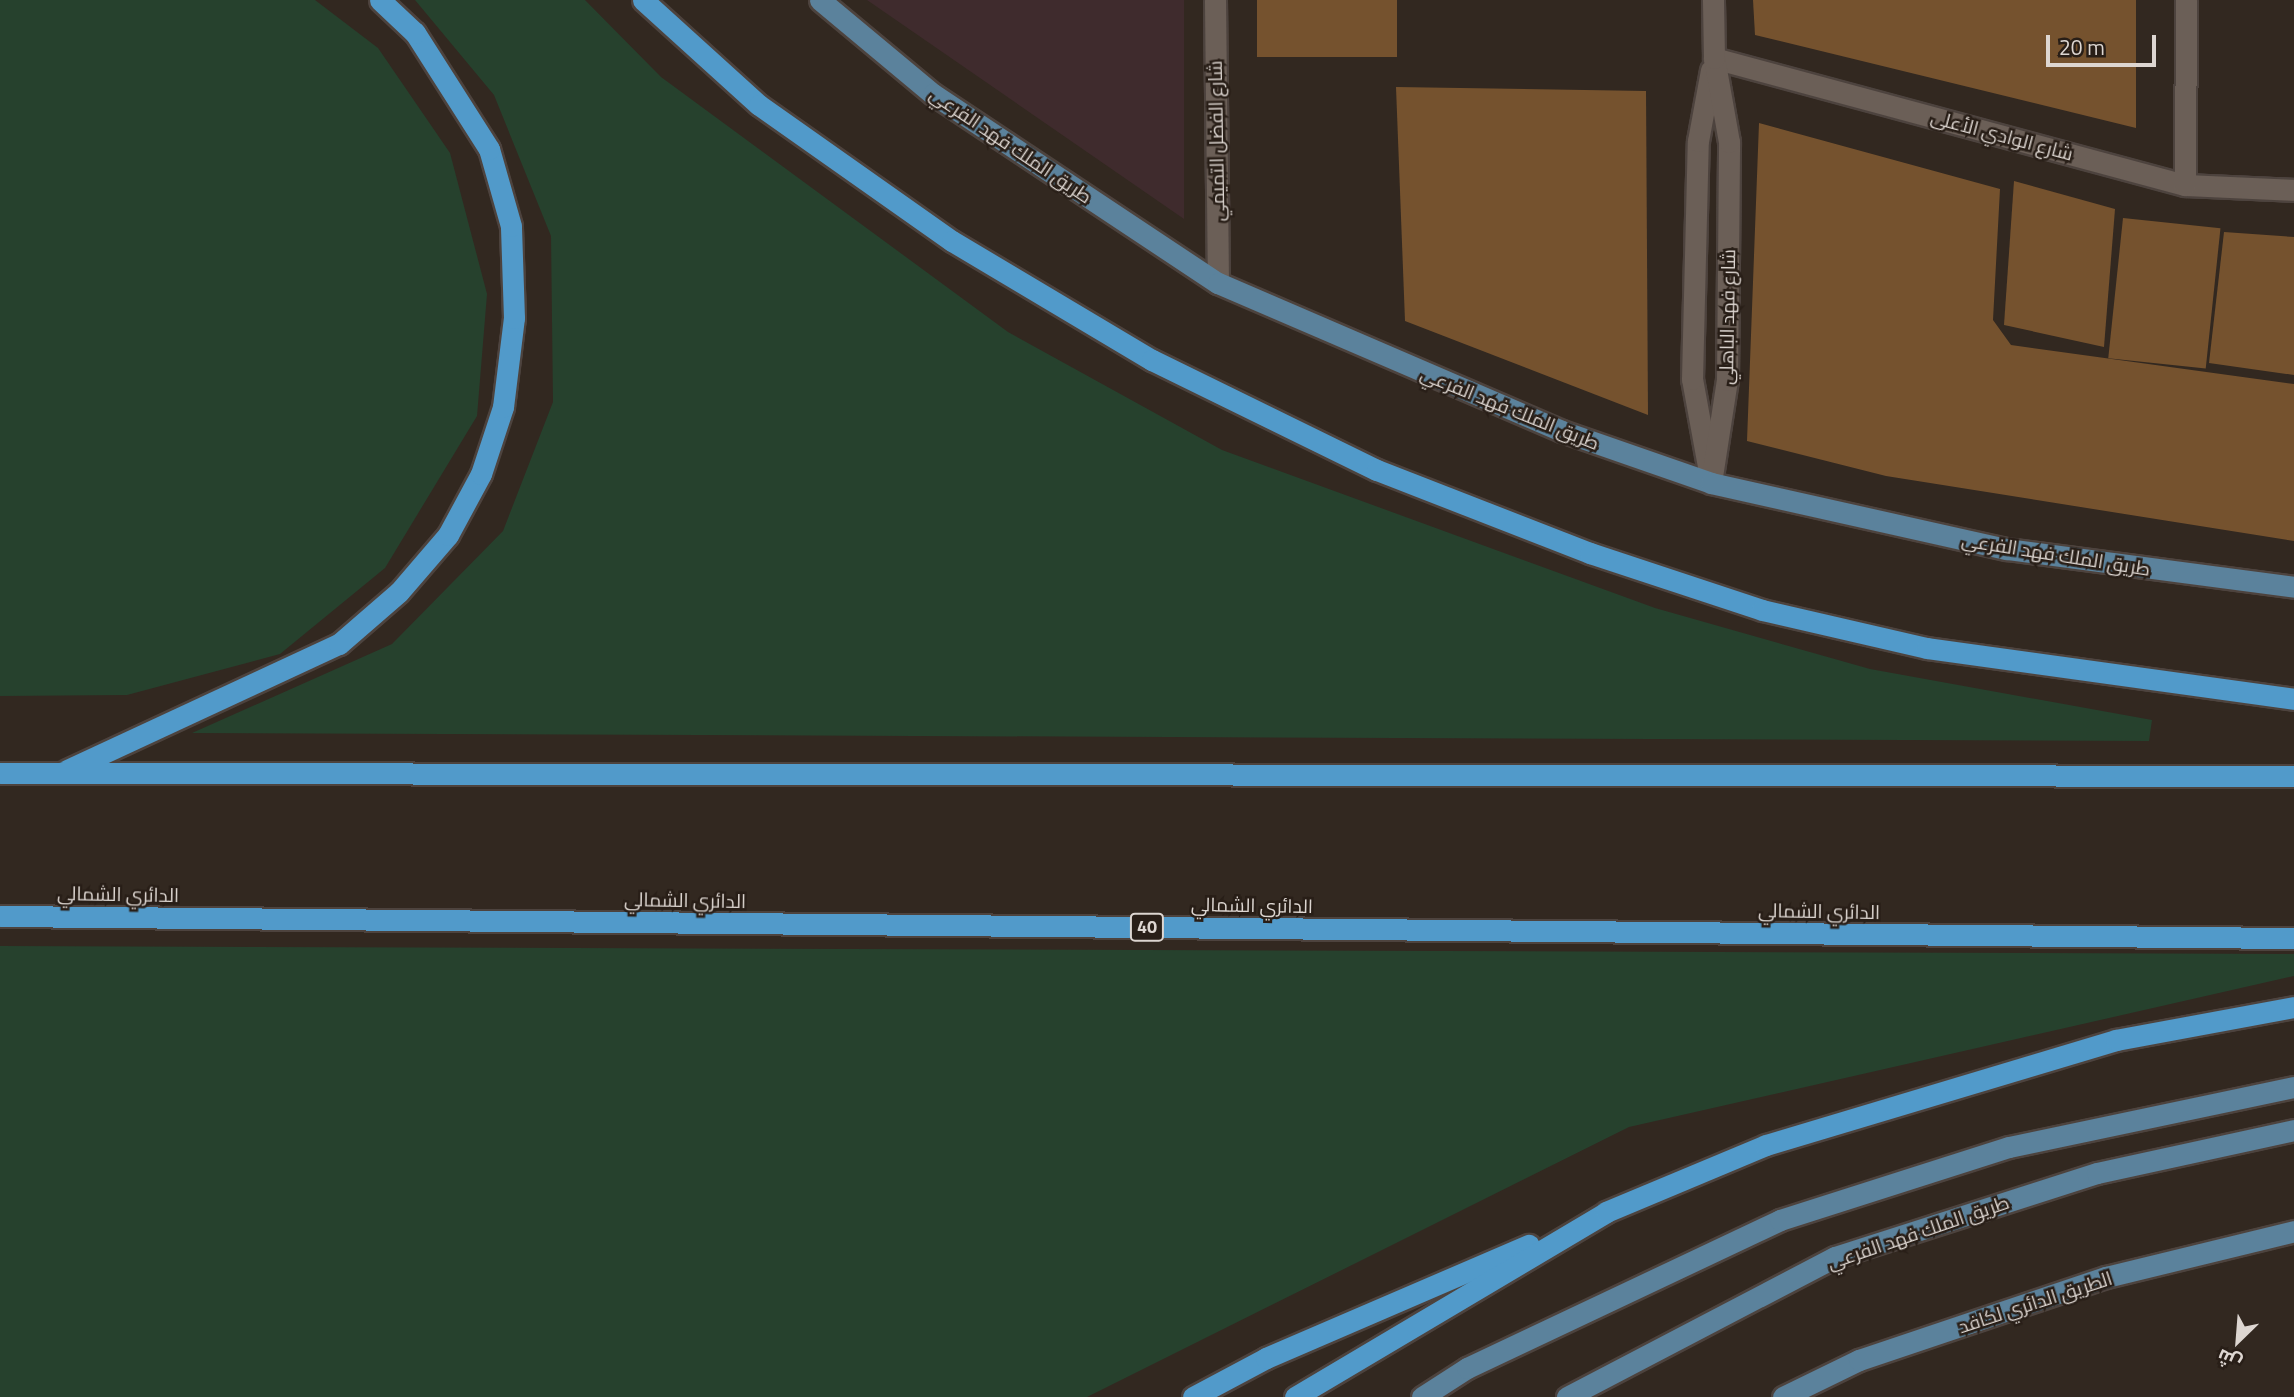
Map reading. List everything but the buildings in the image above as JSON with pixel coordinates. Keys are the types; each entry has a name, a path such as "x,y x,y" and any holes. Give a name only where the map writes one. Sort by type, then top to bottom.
{"highway":[{"path":"59,774 339,644 400,592 448,535 481,474 503,407 511,344 511,226 489,149 415,33 380,0"},
{"path":"643,0 759,105 951,241 1152,360 1377,470 1590,553 1762,610 1927,648 2294,699"},
{"path":"0,773 2294,776"},
{"name":"الدائري الشمالي","path":"0,916 2294,938"},
{"path":"1193,1397 1266,1358 1766,1146 2116,1040 2294,1007"},
{"path":"1295,1397 1606,1212"}],"main road":[{"name":"طريق الملك فهد الفرعي","path":"820,0 933,94 1218,283 1537,421 1711,483 2007,549 2294,587"},
{"path":"1422,1397 1466,1368 1780,1220 2009,1147 2294,1087"},
{"name":"طريق الملك فهد الفرعي","path":"1566,1397 1835,1257 2097,1173 2294,1130"},
{"name":"الطريق الدائري لكافد","path":"1783,1397 1860,1360 2106,1277 2294,1231"}],"street":[{"name":"شارع الفضل التميمي","path":"1214,0 1218,283"},
{"name":"شارع فهد الباهلي","path":"1711,483 1728,352 1728,142 1714,58 1713,0"},
{"path":"2185,185 2186,0"},
{"name":"شارع فهد الباهلي","path":"1711,483 1692,379 1698,141 1714,58"},
{"name":"شارع الوادي الأعلى","path":"1714,58 2185,185 2294,190"}],"shaded area":[{"path":"867,0 1184,0 1184,219"}],"green space":[{"path":"0,0 315,0 378,48 450,153 487,294 477,416 385,568 280,654 127,695 0,696"},
{"path":"415,0 585,0 661,77 1008,332 1222,450 1655,608 1870,669 2152,720 2149,741 192,733 392,644 503,531 553,402 551,236 494,95"},
{"path":"0,946 2294,954 2294,976 1629,1127 1087,1397 0,1397"}]}
